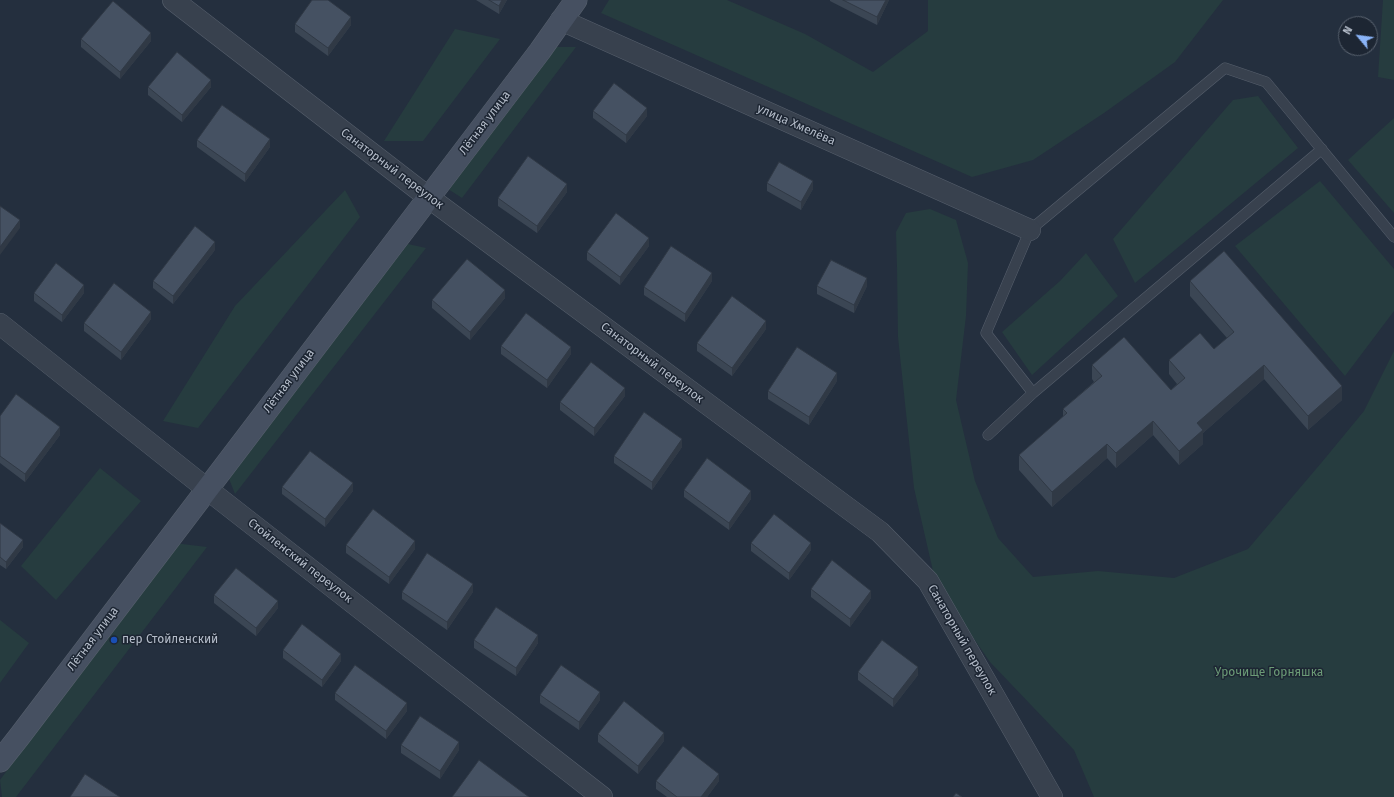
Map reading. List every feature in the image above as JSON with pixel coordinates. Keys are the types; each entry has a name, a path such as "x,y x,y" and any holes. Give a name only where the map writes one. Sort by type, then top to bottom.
{"street":[{"name":"Санаторный переулок","path":"173,0 428,197 880,532 928,581 1052,797"},
{"name":"Лётная улица","path":"0,761 20,737 540,51 576,0"},
{"name":"улица Хмелёва","path":"561,20 1030,230"},
{"name":"Стойленский переулок","path":"0,324 207,489 602,797"}],"lane":[{"path":"1033,394 986,332 1030,230 1225,68 1266,82 1394,237"},
{"path":"988,436 1033,394 1322,149"}],"green space":[{"path":"609,0 727,0 805,34 873,72 928,31 928,0 1223,0 1175,62 1104,113 1033,160 972,177 601,13"},
{"path":"1383,0 1394,0 1394,80 1378,77"},
{"path":"455,29 500,39 423,141 384,141"},
{"path":"555,47 576,47 462,198 448,189"},
{"path":"1258,96 1298,148 1135,283 1113,239 1233,100"},
{"path":"1394,118 1394,213 1348,160"},
{"path":"1320,181 1394,269 1394,311 1345,376 1235,246"},
{"path":"345,190 360,217 198,428 163,421 235,306"},
{"name":"Урочище Горняшка","path":"930,209 956,220 968,263 966,316 956,400 975,481 998,538 1033,577 1098,571 1174,578 1248,549 1364,411 1394,351 1394,797 1094,797 1074,750 990,662 936,584 914,488 898,337 896,232 906,213"},
{"path":"408,244 426,248 235,494 226,471"},
{"path":"1086,253 1118,296 1032,375 1002,332 1060,281"},
{"path":"100,468 141,501 56,600 21,566"},
{"path":"174,543 207,547 16,797 2,797 0,780"},
{"path":"0,620 29,643 0,683"}],"building":[{"path":"312,0 328,0 351,17 328,48 295,24"},
{"path":"489,0 502,0 499,6"},
{"path":"843,0 886,0 877,17"},
{"path":"113,1 151,33 120,72 81,39"},
{"path":"177,52 211,80 182,115 148,87"},
{"path":"614,83 647,108 626,135 593,111"},
{"path":"222,105 270,139 245,174 197,140"},
{"path":"528,156 567,184 537,226 498,198"},
{"path":"779,162 813,181 801,202 767,183"},
{"path":"0,206 20,220 0,247"},
{"path":"616,213 649,238 620,277 587,252"},
{"path":"195,226 215,242 173,296 153,281"},
{"path":"671,246 712,273 685,314 644,287"},
{"path":"1224,251 1342,386 1308,416 1264,365 1197,423 1203,430 1179,451 1153,421 1116,453 1107,444 1052,492 1019,455 1067,413 1063,409 1102,376 1092,365 1124,337 1171,390 1185,378 1169,360 1200,333 1214,349 1234,332 1190,281"},
{"path":"467,259 505,290 470,332 432,300"},
{"path":"831,260 867,278 854,305 817,286"},
{"path":"56,263 84,285 62,315 34,293"},
{"path":"114,283 151,312 121,352 84,323"},
{"path":"732,296 766,321 732,368 697,343"},
{"path":"526,313 571,347 547,380 501,346"},
{"path":"797,347 837,373 809,417 768,391"},
{"path":"591,362 625,388 594,428 560,402"},
{"path":"16,394 60,427 25,474 0,456 0,416"},
{"path":"644,412 682,439 652,482 614,456"},
{"path":"310,451 353,483 325,519 282,487"},
{"path":"707,458 751,491 729,523 684,490"},
{"path":"373,509 415,541 389,577 346,545"},
{"path":"774,514 811,543 789,573 751,543"},
{"path":"0,523 23,540 6,562 0,557"},
{"path":"427,553 473,584 447,622 402,592"},
{"path":"832,560 871,591 850,619 811,589"},
{"path":"236,568 278,601 256,628 214,595"},
{"path":"496,607 538,635 516,668 474,640"},
{"path":"302,624 341,654 322,680 283,650"},
{"path":"882,640 918,667 893,699 858,672"},
{"path":"355,665 407,703 386,731 335,693"},
{"path":"561,665 600,692 579,722 540,695"},
{"path":"624,701 664,733 638,766 598,734"},
{"path":"420,716 459,742 440,771 401,745"},
{"path":"683,746 719,774 701,797 677,797 656,781"},
{"path":"479,760 529,797 452,797"},
{"path":"85,774 120,797 70,797"},
{"path":"956,793 962,797 953,797"}],"place":[{"name":"пер Стойленский","path":"114,640"}]}
